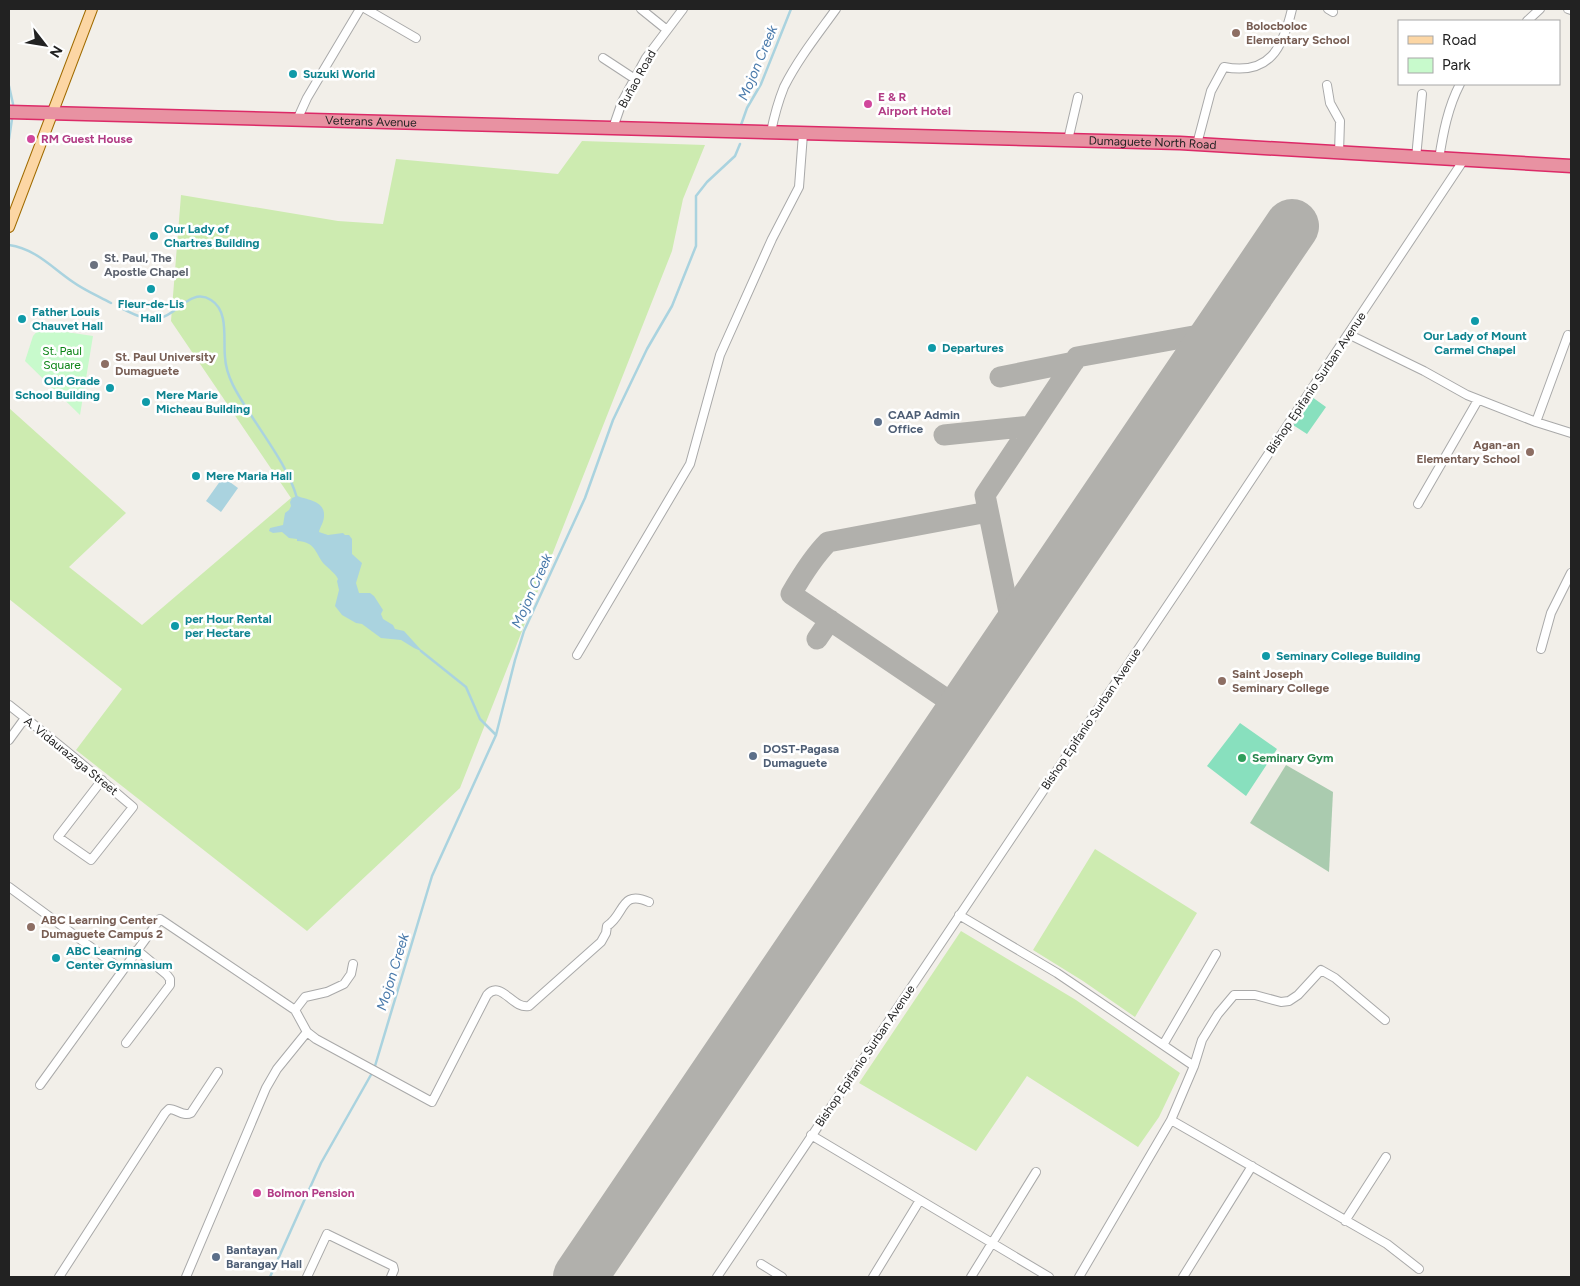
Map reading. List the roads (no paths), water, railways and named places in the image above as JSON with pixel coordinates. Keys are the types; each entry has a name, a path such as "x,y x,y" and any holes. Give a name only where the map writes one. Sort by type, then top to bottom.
{"highway":[{"name":"Veterans Avenue","path":"9,112 733,131"},
{"name":"Dumaguete North Road","path":"733,131 1197,144 1571,166"}],"main road":[{"path":"9,227 92,9"}],"street":[{"path":"296,120 360,9"},
{"path":"366,9 416,38"},
{"path":"641,9 667,30"},
{"name":"Buñao Road","path":"613,128 622,102 646,58 683,9"},
{"path":"771,132 776,110 795,66 836,9"},
{"path":"1197,144 1203,115 1211,91 1224,67 1254,68 1265,63 1274,55 1287,31 1292,9"},
{"path":"1528,20 1540,9"},
{"path":"603,58 634,79"},
{"path":"1327,85 1330,102 1340,121 1340,153"},
{"path":"1439,159 1452,100 1460,85"},
{"path":"1416,158 1422,94"},
{"path":"1068,140 1078,97"},
{"path":"577,655 690,464 720,355 772,239 799,188 803,134"},
{"name":"Bishop Epifanio Surban Avenue","path":"717,1277 1464,161"},
{"path":"1348,334 1478,400 1571,433"},
{"path":"1536,422 1568,335"},
{"path":"1418,504 1478,400"},
{"path":"1541,649 1551,613 1571,573"},
{"name":"A. Vidaurazaga Street","path":"9,705 102,780 133,807 91,860 58,837 102,780"},
{"path":"9,740 25,718"},
{"path":"9,887 122,970"},
{"path":"40,1086 160,919 295,1010 307,1032 336,1050 432,1102 486,995 490,991 495,989 501,991 520,1006 529,1006 601,942 606,933 607,926 612,923 625,901 631,898 649,902"},
{"path":"960,916 1057,973 1194,1066"},
{"path":"126,1043 170,984 167,975 137,950"},
{"path":"1162,1045 1216,954"},
{"path":"295,1010 305,997 327,992 344,984 351,974 353,964"},
{"path":"1079,1277 1171,1120 1194,1066 1202,1040 1218,1014 1234,996 1255,995 1281,1002 1289,1001 1298,995 1320,970 1334,978 1386,1020"},
{"path":"186,1277 266,1088 278,1069 307,1032"},
{"path":"59,1277 165,1113 169,1109 184,1114 191,1113 218,1072"},
{"path":"1171,1120 1388,1244 1419,1269"},
{"path":"811,1135 1049,1277"},
{"path":"1345,1221 1386,1157"},
{"path":"1183,1277 1252,1166"},
{"path":"971,1277 1036,1172"},
{"path":"873,1277 920,1200"},
{"path":"306,1277 327,1234 393,1266 394,1270 391,1277"},
{"path":"761,1264 782,1277"}],"water":[{"path":"223,477 238,488 221,512 206,501"},
{"path":"297,496 315,502 322,507 324,518 319,532 328,535 343,533 349,535 352,539 352,554 362,563 356,583 359,593 370,593 374,596 383,610 381,614 383,619 393,625 395,629 404,631 423,652 401,640 381,638 362,624 356,623 342,615 335,606 339,590 338,579 324,564 312,546 308,543 297,541 297,539 289,538 282,532 273,533 269,531 270,528 283,525 285,513 291,506 290,502 292,498"}],"waterway":[{"name":"Mojon Creek","path":"741,125 747,108 761,84 791,9"},
{"path":"9,86 13,104"},
{"path":"9,139 12,119"},
{"name":"Mojon Creek","path":"375,1066 432,876 496,735 524,631 585,498 613,420 647,349 672,306 696,246 696,196 707,182 735,156 740,144"},
{"path":"9,245 27,250 43,259 77,285 111,303"},
{"path":"121,308 130,313 155,319 166,316 197,297 204,297 217,305 223,318 226,364 230,379 282,464 297,498"},
{"path":"421,651 466,687 480,719 496,735"},
{"name":"Mojon Creek","path":"270,1277 321,1163 372,1073"}],"place":[{"name":"Bolocboloc Elementary School","path":"1236,33"},
{"name":"Suzuki World","path":"293,74"},
{"name":"E & R Airport Hotel","path":"868,104"},
{"name":"RM Guest House","path":"31,139"},
{"name":"Our Lady of Chartres Building","path":"154,236"},
{"name":"St. Paul, The Apostle Chapel","path":"94,265"},
{"name":"Fleur-de-Lis Hall","path":"151,289"},
{"name":"Father Louis Chauvet Hall","path":"22,319"},
{"name":"Our Lady of Mount Carmel Chapel","path":"1475,321"},
{"name":"Departures","path":"932,348"},
{"name":"St. Paul University Dumaguete","path":"105,364"},
{"name":"Old Grade School Building","path":"110,388"},
{"name":"Mere Marie Micheau Building","path":"146,402"},
{"name":"CAAP Admin Office","path":"878,422"},
{"name":"Agan-an Elementary School","path":"1530,452"},
{"name":"Mere Maria Hall","path":"196,476"},
{"name":"per Hour Rental per Hectare","path":"175,626"},
{"name":"Seminary College Building","path":"1266,656"},
{"name":"Saint Joseph Seminary College","path":"1222,681"},
{"name":"DOST-Pagasa Dumaguete","path":"753,756"},
{"name":"Seminary Gym","path":"1242,758"},
{"name":"ABC Learning Center Dumaguete Campus 2","path":"31,927"},
{"name":"ABC Learning Center Gymnasium","path":"56,958"},
{"name":"Bolmon Pension","path":"257,1193"},
{"name":"Bantayan Barangay Hall","path":"216,1257"}],"park label":[{"name":"St. Paul Square","path":"62,358"}]}
